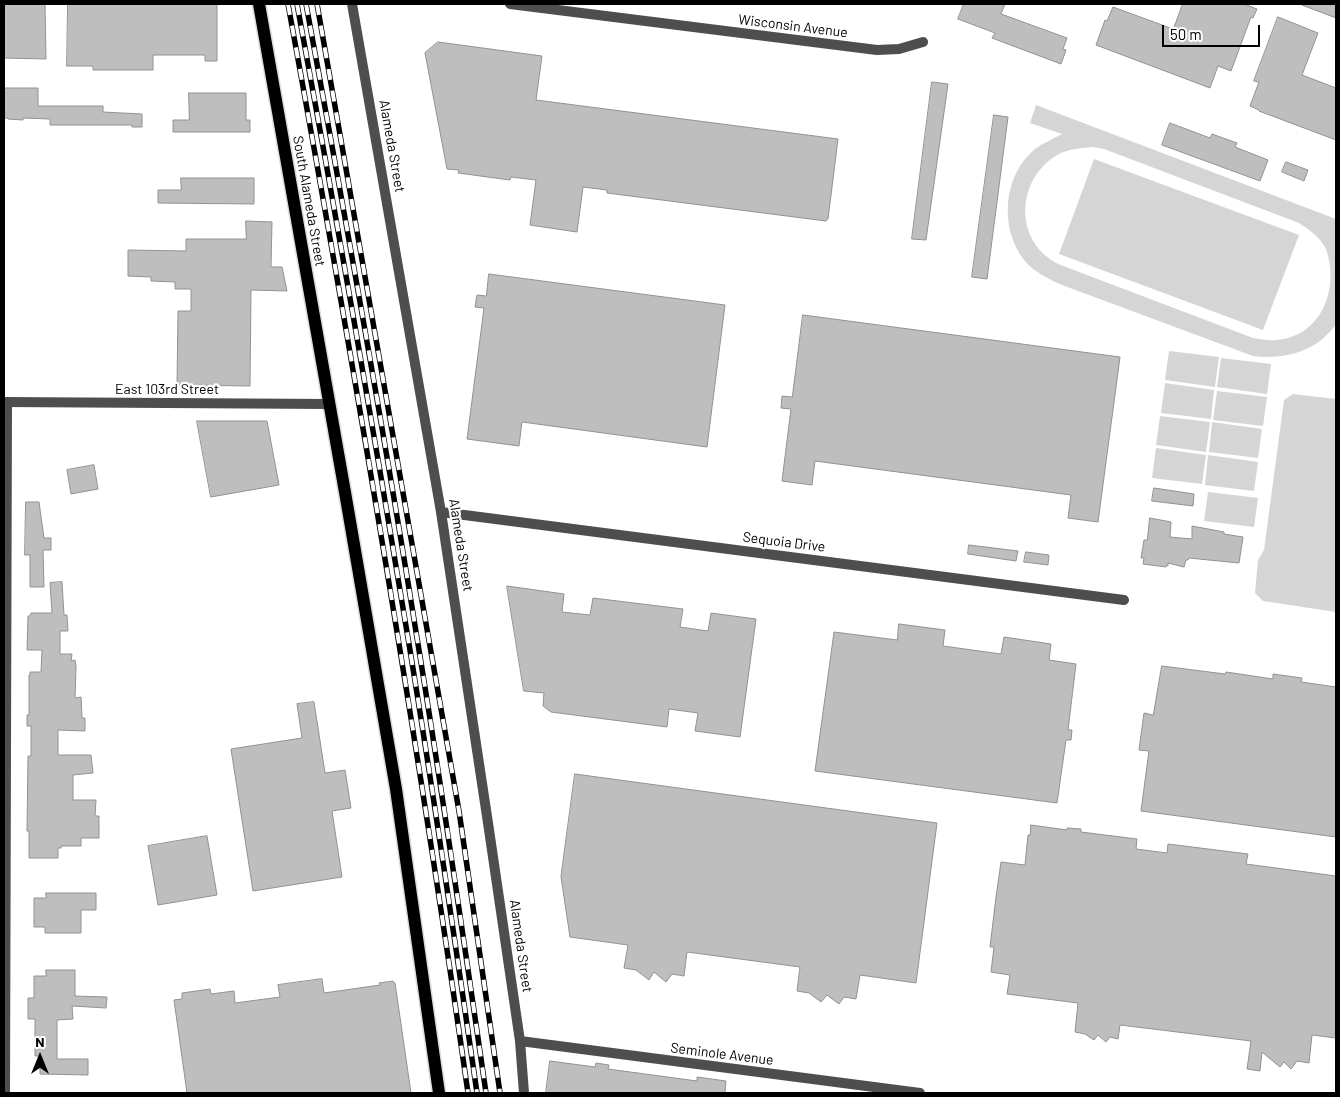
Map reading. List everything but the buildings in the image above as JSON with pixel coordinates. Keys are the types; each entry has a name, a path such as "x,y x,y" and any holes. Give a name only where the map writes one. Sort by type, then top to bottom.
{"main road":[{"name":"South Alameda Street","path":"259,4 329,404"},
{"path":"329,404 396,789 439,1093"}],"street":[{"name":"Alameda Street","path":"352,4 441,512 520,1041 524,1093"},
{"name":"Wisconsin Avenue","path":"510,4 877,50 899,49 924,42"},
{"name":"East 103rd Street","path":"6,402 329,404"},
{"path":"4,1093 6,402"},
{"name":"Sequoia Drive","path":"441,512 1124,600"},
{"name":"Seminole Avenue","path":"520,1041 920,1093"}],"shaded area":[{"path":"1036,105 1336,219 1336,324 1320,341 1300,352 1289,355 1253,356 1062,285 1042,275 1024,260 1016,247 1008,218 1008,202 1016,173 1024,160 1035,149 1062,134 1030,123","holes":["1084,148 1104,149 1299,223 1311,231 1324,245 1330,264 1328,295 1323,308 1315,320 1305,330 1292,337 1273,340 1253,338 1058,264 1045,256 1035,244 1029,232 1026,219 1025,206 1032,182 1048,161 1059,154"]},
{"path":"1094,159 1299,235 1263,330 1059,254"},
{"path":"1169,351 1219,357 1215,387 1165,380"},
{"path":"1221,358 1271,364 1267,394 1217,387"},
{"path":"1165,383 1214,390 1211,419 1161,413"},
{"path":"1217,391 1267,397 1263,426 1213,420"},
{"path":"1293,394 1336,399 1336,612 1263,601 1255,593 1258,560 1264,550 1284,400"},
{"path":"1160,416 1210,422 1206,452 1156,445"},
{"path":"1212,422 1262,429 1258,458 1209,452"},
{"path":"1156,448 1206,455 1202,484 1152,478"},
{"path":"1208,455 1258,462 1254,491 1205,485"},
{"path":"1208,492 1258,498 1254,527 1204,521"}],"railway":[{"path":"288,4 383,548 427,820 468,1093"},
{"path":"297,4 408,638 477,1093"},
{"path":"306,4 404,559 444,808 486,1093"},
{"path":"317,4 459,811 500,1093"}]}
